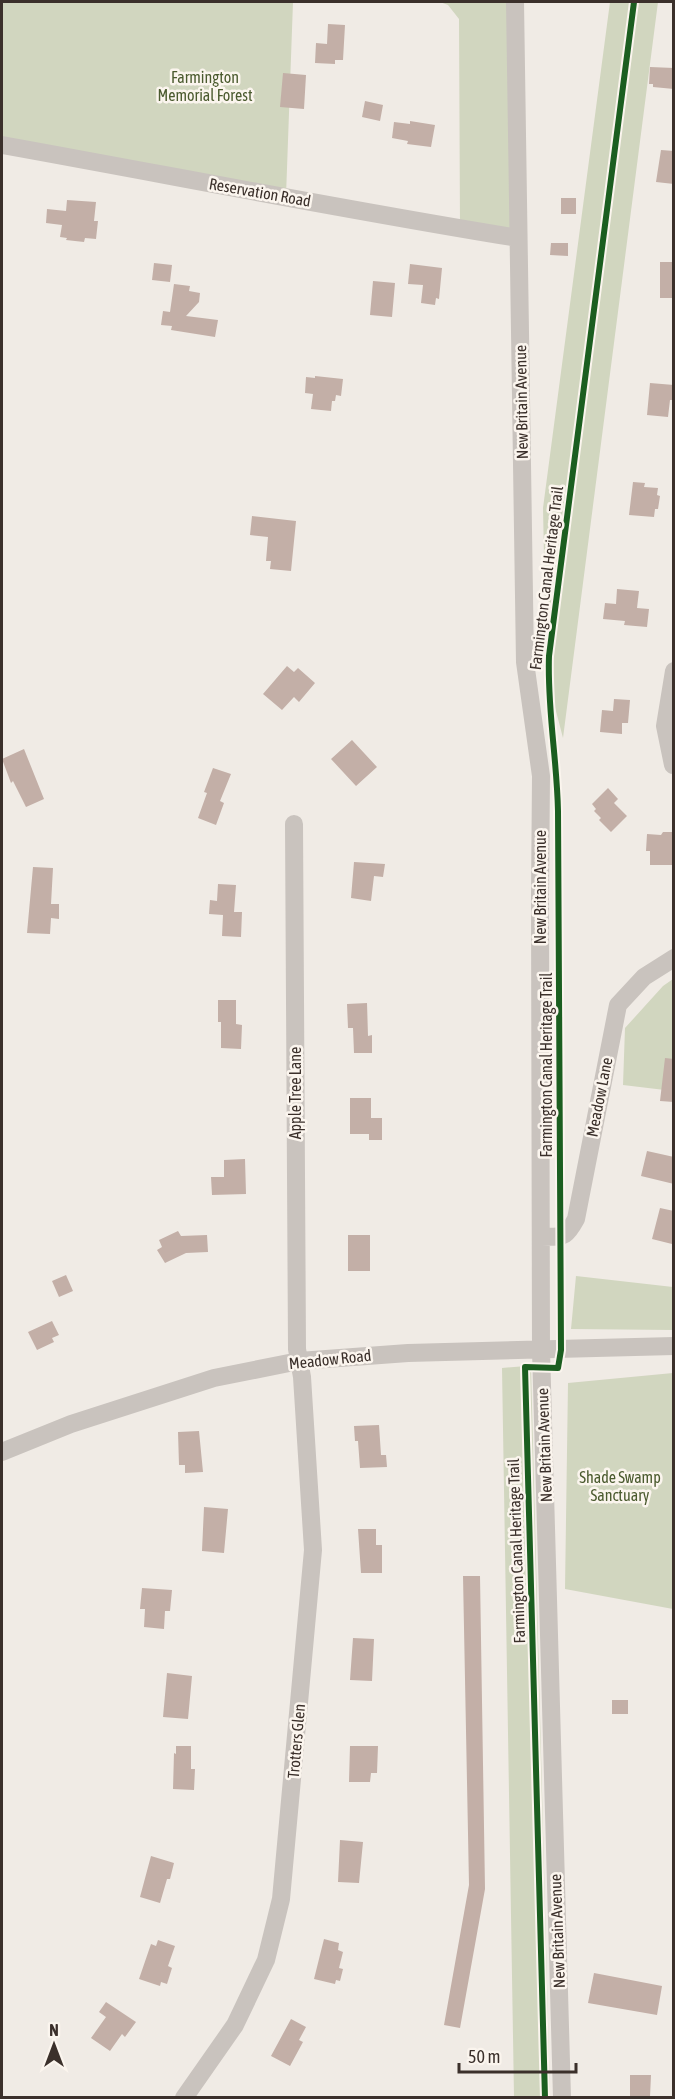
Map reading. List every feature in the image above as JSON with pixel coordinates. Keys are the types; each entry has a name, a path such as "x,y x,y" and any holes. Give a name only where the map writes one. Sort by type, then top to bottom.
{"street":[{"name":"New Britain Avenue","path":"515,2 525,662 541,776 542,1350 562,2097"},
{"name":"Reservation Road","path":"2,145 444,227 518,238"},
{"path":"673,765 665,726 674,671"},
{"name":"Apple Tree Lane","path":"294,824 297,1349 299,1361"},
{"name":"Meadow Lane","path":"542,1237 568,1234 576,1219 618,1005 644,977 674,958"},
{"name":"Meadow Road","path":"2,1452 72,1424 214,1378 299,1361 408,1353 674,1346"},
{"name":"Trotters Glen","path":"184,2097 235,2025 267,1960 281,1899 313,1550 302,1377 299,1361"}],"green space":[{"name":"Farmington Memorial Forest","path":"2,2 293,2 286,196 2,145"},
{"path":"440,2 515,2 518,238 460,229 459,19 448,5"},
{"path":"610,2 658,2 563,738 551,692 546,655 543,508"},
{"path":"673,979 673,1091 623,1085 625,1028 663,986"},
{"path":"576,1276 673,1287 673,1330 571,1329"},
{"path":"526,1366 531,1368 550,2098 514,2097 502,1368"},
{"name":"Shade Swamp Sanctuary","path":"673,1373 673,1609 565,1589 568,1383"}],"building":[{"path":"328,24 345,25 343,60 335,60 335,64 315,63 316,43 327,44"},
{"path":"650,67 674,68 674,89 653,87 653,84 649,84"},
{"path":"283,73 306,75 304,109 280,107"},
{"path":"365,101 383,105 380,121 362,117"},
{"path":"410,121 435,125 431,147 407,144 408,141 392,138 394,122 410,124"},
{"path":"661,150 674,151 674,184 656,182"},
{"path":"561,198 576,198 576,214 561,214"},
{"path":"67,200 96,202 94,221 98,221 96,239 85,238 84,242 66,240 67,238 60,237 62,225 46,223 47,209 66,211"},
{"path":"551,243 568,243 568,256 550,255"},
{"path":"660,262 674,262 674,298 660,298"},
{"path":"154,263 172,265 170,282 152,280"},
{"path":"410,264 442,268 439,299 436,298 435,305 421,303 423,285 408,284"},
{"path":"373,281 395,283 392,317 370,315"},
{"path":"174,284 190,286 189,291 200,293 199,302 186,316 218,320 215,337 171,330 172,326 161,325 163,311 170,312"},
{"path":"315,376 343,379 341,396 336,395 335,401 332,401 331,411 311,409 313,394 305,393 306,377 315,378"},
{"path":"650,383 674,385 674,400 670,400 668,417 647,415"},
{"path":"633,482 645,483 644,487 658,488 657,495 660,496 654,517 629,515"},
{"path":"252,516 296,521 291,571 270,569 271,561 266,561 268,537 250,535"},
{"path":"617,589 639,591 637,608 649,609 647,627 624,625 625,621 603,619 605,603 616,604"},
{"path":"287,666 294,672 298,668 315,683 299,702 294,697 282,710 263,694"},
{"path":"614,699 630,700 628,723 622,723 622,734 600,732 602,710 613,711"},
{"path":"352,740 377,767 356,786 331,759"},
{"path":"24,749 44,799 26,807 13,781 11,783 2,759"},
{"path":"213,768 231,774 220,801 224,803 216,825 198,818"},
{"path":"608,788 618,799 614,803 627,816 611,832 599,820 601,818 594,811 596,809 592,804"},
{"path":"663,832 674,832 674,865 650,865 650,851 646,851 647,834 661,835"},
{"path":"354,862 385,864 383,877 374,876 371,901 351,898"},
{"path":"33,867 53,868 51,904 59,904 59,919 51,918 50,934 27,933"},
{"path":"218,884 236,885 234,912 242,912 241,937 222,936 223,915 209,914 210,900 217,901"},
{"path":"218,1000 236,1000 236,1024 242,1025 241,1049 221,1048"},
{"path":"367,1003 368,1036 372,1035 372,1053 354,1053 353,1028 348,1028 347,1004"},
{"path":"665,1058 674,1059 674,1102 660,1101"},
{"path":"350,1098 371,1098 371,1118 382,1118 382,1140 369,1140 369,1134 350,1134"},
{"path":"647,1151 674,1157 674,1184 641,1176"},
{"path":"245,1159 246,1194 212,1195 211,1177 224,1177 224,1160"},
{"path":"660,1208 674,1211 672,1244 652,1239"},
{"path":"178,1231 181,1236 207,1235 208,1252 186,1253 165,1263 157,1250 162,1247 159,1240"},
{"path":"348,1235 370,1235 370,1271 348,1271"},
{"path":"66,1275 73,1291 59,1297 52,1281"},
{"path":"52,1321 59,1335 52,1338 54,1342 37,1350 28,1332"},
{"path":"379,1425 381,1455 386,1455 387,1467 360,1468 358,1441 355,1441 354,1426"},
{"path":"199,1431 203,1472 185,1473 185,1465 179,1465 178,1432"},
{"path":"204,1507 228,1509 224,1553 202,1551"},
{"path":"358,1529 376,1529 376,1545 382,1545 382,1573 361,1573"},
{"path":"463,1576 480,1576 485,1889 460,2028 444,2025 469,1885"},
{"path":"142,1588 172,1590 170,1611 165,1611 164,1629 144,1627 145,1609 140,1609"},
{"path":"353,1638 374,1639 372,1681 350,1680"},
{"path":"167,1673 192,1676 188,1719 163,1717"},
{"path":"612,1700 628,1700 628,1714 612,1714"},
{"path":"176,1746 191,1746 191,1769 195,1769 194,1790 173,1789"},
{"path":"350,1746 378,1746 377,1773 371,1773 370,1782 349,1782"},
{"path":"340,1840 363,1842 359,1883 338,1882"},
{"path":"151,1856 174,1863 160,1903 140,1897"},
{"path":"324,1939 339,1943 338,1950 343,1952 339,1968 343,1969 340,1981 336,1980 335,1984 314,1979"},
{"path":"158,1940 175,1946 168,1966 172,1968 167,1984 161,1982 160,1986 139,1979 151,1944 156,1946"},
{"path":"594,1973 662,1986 657,2015 588,2003"},
{"path":"106,2002 136,2022 125,2037 122,2034 110,2051 91,2038 106,2017 99,2012"},
{"path":"291,2019 306,2027 299,2040 303,2042 290,2066 271,2056"},
{"path":"630,2075 651,2075 650,2097 630,2097"}],"cycle path":[{"name":"Farmington Canal Heritage Trail","path":"545,2098 525,1367 558,1368 561,1350 558,811 549,695 549,656 634,2"}]}
